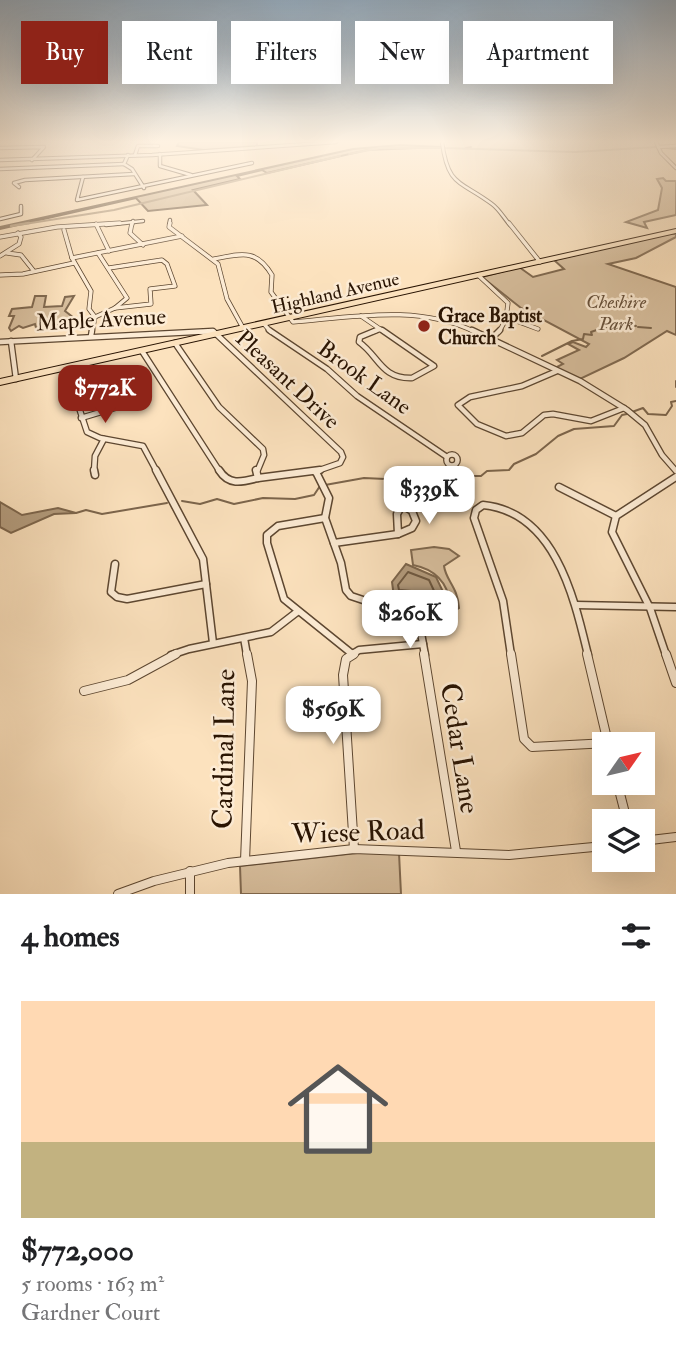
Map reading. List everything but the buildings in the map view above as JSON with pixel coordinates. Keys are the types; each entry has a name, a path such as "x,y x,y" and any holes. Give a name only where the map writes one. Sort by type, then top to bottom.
{"highway":[{"name":"Highland Avenue","path":"0,383 675,232"}],"street":[{"path":"16,184 19,187"},
{"path":"81,184 77,200 159,184"},
{"path":"141,184 144,188"},
{"path":"460,184 494,205 540,261"},
{"path":"0,219 21,214 21,206"},
{"path":"170,219 169,227 214,259 223,276 227,299 243,328"},
{"path":"133,221 130,233 143,245"},
{"path":"0,237 57,227 64,230 96,224 143,221"},
{"path":"96,224 109,251"},
{"path":"64,230 73,260 90,288 89,309 95,317 91,337"},
{"path":"0,256 19,244 21,237 18,233"},
{"path":"0,275 181,236"},
{"path":"7,253 21,255 33,270"},
{"path":"95,317 125,301 127,294 98,253"},
{"path":"214,259 246,253 258,258 268,268 273,280 271,292 288,318 296,322 400,314 464,326 580,381 633,414 645,425 662,456 676,471"},
{"path":"109,268 162,260 167,264 175,285 149,289 151,304 115,308"},
{"path":"478,275 506,300 509,308 500,332 490,340"},
{"path":"361,316 431,362 434,366 408,380 402,380 377,363 371,349 359,342 360,337 380,329"},
{"path":"506,317 538,329"},
{"name":"Brook Lane","path":"264,324 268,330 327,369 357,396 447,457"},
{"name":"Maple Avenue","path":"0,342 204,331 216,334"},
{"name":"Pleasant Drive","path":"216,334 341,452 343,457 340,463 316,472"},
{"path":"11,341 16,379"},
{"path":"175,343 219,407 263,449 264,455 256,470 258,478"},
{"path":"142,351 223,478 239,483 258,478 316,472"},
{"path":"66,368 88,432 104,439 132,441 143,446 199,548 204,559 213,643"},
{"path":"557,371 522,386 470,397 458,405 462,412 498,435 510,437 521,434 540,417 548,414 593,424 625,409"},
{"path":"74,391 108,383"},
{"path":"81,418 121,406"},
{"path":"95,475 92,463 95,452 104,439"},
{"name":"Cedar Lane","path":"316,472 329,498 324,518 334,543 346,590 351,596 403,615 414,623 421,633 456,851"},
{"path":"676,477 616,516 612,533 650,608 676,683"},
{"path":"559,487 616,516"},
{"path":"592,744 532,747 524,738 503,601 474,518 476,510 483,505 504,509 538,530 545,538 576,605 605,732"},
{"path":"334,543 398,534 412,528 416,521 407,506 398,508 398,534"},
{"path":"324,518 278,526 267,535 284,599 351,653"},
{"path":"115,564 111,592 117,597 127,599 206,584"},
{"path":"576,605 676,607"},
{"path":"85,691 128,680 172,655 213,643 271,632 297,612"},
{"name":"Cardinal Lane","path":"244,638 252,681 245,861"},
{"path":"354,849 344,676 346,659 359,650 423,644"},
{"path":"655,839 676,837"},
{"name":"Wiese Road","path":"118,894 190,871 245,861 354,849 509,855 592,847"},
{"path":"190,871 190,894"}],"green space":[{"path":"196,184 220,184 193,190 207,205 148,211 136,198 0,227"},
{"path":"660,184 676,184 676,215 644,222 647,228 626,222 658,210 662,188"},
{"name":"Cheshire Park","path":"670,233 676,234 676,237 636,258 608,264 676,287 676,335 667,331 624,358 580,379 555,368 563,364 557,360 579,350 568,344 573,342 586,347 589,344 521,308 482,277 519,267 533,277 564,269 554,260"},
{"path":"35,296 46,296 44,307 62,306 65,297 74,296 65,311 74,318 70,321 72,323 68,326 51,324 36,328 35,324 23,328 19,326 11,331 9,328 14,316 9,316 12,309 32,307"},
{"path":"434,547 449,549 459,556 444,566 457,595 459,608 453,612 422,607 406,614 386,607 395,599 450,604 449,596 439,578 413,565 411,550"},
{"path":"357,853 399,853 401,894 241,894 240,866"}],"water":[{"path":"0,502 22,515 58,508 76,513 54,514 11,533 0,527"},
{"path":"406,564 436,577 446,598 437,603 394,597 392,582"}],"waterway":[{"path":"18,225 114,210 224,184"},
{"path":"11,226 29,223"},
{"path":"542,356 572,341 583,339 584,334 592,335 591,332 602,328 636,326"},
{"path":"638,327 651,328"},
{"path":"676,381 676,387"},
{"path":"632,412 643,408 648,414 666,415 672,406 671,402 676,401"},
{"path":"325,485 364,478 449,482 464,476 481,476 487,471 509,470 514,464 536,454 558,436 574,429 614,426 622,415 627,414"},
{"path":"182,501 200,504 217,499 234,504 263,498 295,499 314,495 320,486"},
{"path":"76,513 86,510 102,514 167,503"}],"place":[{"name":"Grace Baptist Church","path":"424,326"}]}
